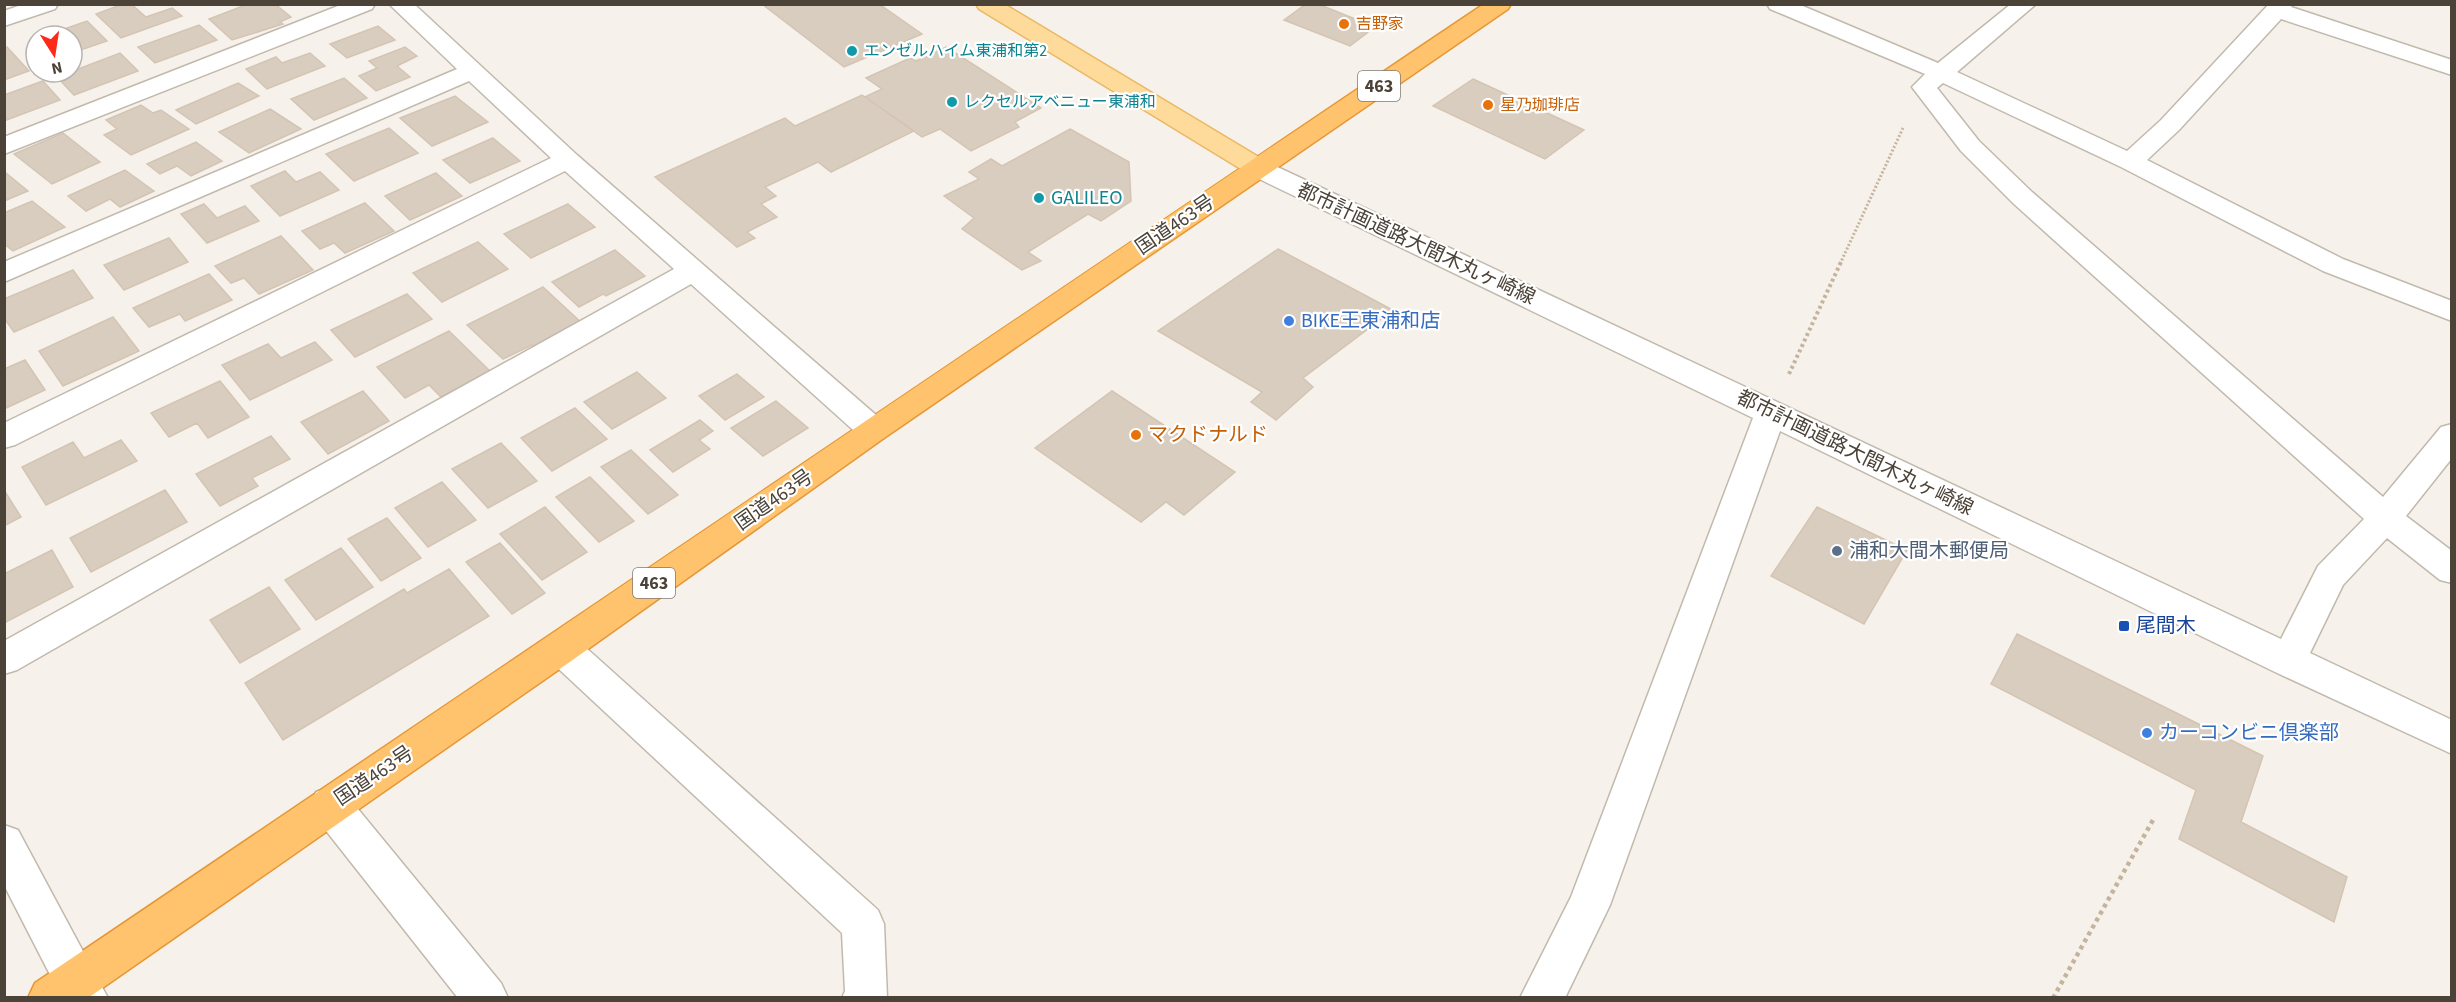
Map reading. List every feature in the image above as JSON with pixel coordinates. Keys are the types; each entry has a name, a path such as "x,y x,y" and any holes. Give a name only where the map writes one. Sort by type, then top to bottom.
{"highway":[{"name":"国道463号","path":"70,992 330,806 873,430 1500,4"}],"main road":[{"path":"987,4 1258,168"}],"street":[{"path":"4,20 47,4"},
{"path":"4,146 364,4"},
{"path":"400,4 568,160 873,430"},
{"path":"1778,4 1931,79 2130,162 2333,265 2451,312"},
{"path":"1931,79 2025,4"},
{"path":"2130,162 2170,124 2280,7 2451,69"},
{"path":"4,273 473,71"},
{"path":"1931,79 1970,146 2023,198 2385,518 2451,570"},
{"path":"4,437 568,160"},
{"name":"都市計画道路大間木丸ヶ崎線","path":"1258,168 2451,738"},
{"path":"4,659 694,270"},
{"path":"1542,998 1589,905 1771,412"},
{"path":"2288,661 2330,576 2385,518 2451,435"},
{"path":"561,648 863,924 868,996"},
{"path":"330,806 486,998"},
{"path":"4,843 70,992"}],"path":[{"path":"1771,412 1931,79"},
{"path":"2053,998 2154,820"}],"building":[{"path":"123,4 131,4 146,17 172,8 182,16 121,38 96,14"},
{"path":"248,4 275,4 291,17 280,22 283,24 232,40 209,19"},
{"name":"エンゼルハイム東浦和第2","path":"762,4 879,4 922,34 844,67"},
{"path":"1306,4 1318,4 1375,27 1350,46 1284,20"},
{"path":"87,21 107,41 84,49 84,24 78,24"},
{"path":"199,25 217,40 155,63 138,47"},
{"path":"378,26 395,40 347,58 330,44"},
{"path":"7,47 24,66 24,73 4,80 4,48"},
{"path":"405,47 417,56 397,66 410,77 376,91 359,76 377,68 369,61"},
{"name":"レクセルアベニュー東浦和","path":"946,47 1041,108 1015,122 1019,127 971,151 940,129 922,137 865,97 882,89 866,78 910,58 916,61"},
{"path":"120,53 138,71 74,95 64,84 84,84 84,67"},
{"path":"310,53 325,66 267,89 246,69 276,57 282,63"},
{"path":"344,78 367,98 314,120 291,99"},
{"path":"1473,79 1584,130 1545,159 1433,106"},
{"path":"238,83 259,96 196,124 176,110"},
{"path":"35,84 46,84 60,100 4,121 4,95"},
{"path":"862,95 914,131 831,172 818,162 765,187 776,196 761,204 777,217 747,232 755,238 737,247 655,177 785,118 795,126"},
{"path":"455,96 488,122 432,146 400,118"},
{"path":"141,105 153,113 161,110 189,129 131,155 104,135 117,129 106,120"},
{"path":"270,109 301,129 249,153 219,132"},
{"path":"389,128 418,153 354,181 326,154"},
{"name":"GALILEO","path":"1070,129 1129,162 1131,201 1101,221 1088,214 1028,252 1041,261 1022,270 962,229 974,218 944,196 979,179 969,172 991,159 1002,166"},
{"path":"63,133 100,162 52,184 14,154"},
{"path":"493,138 520,161 470,183 443,160"},
{"path":"196,142 222,161 191,176 177,166 160,174 147,164"},
{"path":"125,170 154,191 120,207 110,199 86,211 68,196"},
{"path":"285,171 296,182 320,172 339,190 280,216 251,186"},
{"path":"6,173 28,191 4,201 4,174"},
{"path":"436,173 462,196 410,220 385,196"},
{"path":"32,201 65,227 13,251 4,244 4,213"},
{"path":"365,203 394,231 345,253 334,243 320,249 302,231"},
{"path":"204,204 217,218 245,206 259,221 207,243 181,214"},
{"path":"568,204 595,227 531,258 504,234"},
{"path":"281,236 313,270 259,294 244,278 231,283 215,266"},
{"path":"169,238 188,262 124,290 104,265"},
{"path":"478,242 508,269 442,302 413,273"},
{"path":"1278,249 1393,310 1303,378 1313,387 1276,420 1251,402 1262,392 1158,331"},
{"path":"615,250 645,276 579,307 552,282"},
{"path":"73,270 93,298 14,332 4,318 4,299"},
{"path":"209,274 232,300 185,321 180,314 149,327 133,308"},
{"path":"543,287 584,325 538,350 532,345 503,359 467,325"},
{"path":"407,294 432,319 355,357 331,330"},
{"path":"113,317 139,351 63,386 39,351"},
{"path":"449,331 490,371 441,397 429,385 405,398 377,367"},
{"path":"315,342 332,360 250,400 222,365 268,344 281,358"},
{"path":"25,360 45,390 4,409 4,369"},
{"path":"637,372 666,398 612,429 584,402"},
{"path":"737,374 764,397 725,420 699,396"},
{"path":"220,381 249,417 208,438 197,423 169,437 151,413"},
{"path":"363,391 389,421 328,454 301,422"},
{"path":"1112,391 1235,472 1184,515 1166,502 1141,522 1035,448"},
{"path":"776,401 808,428 763,456 731,428"},
{"path":"575,408 607,439 552,471 521,438"},
{"path":"700,420 713,431 699,440 710,449 673,472 650,450"},
{"path":"271,436 290,459 252,478 258,486 220,506 196,474"},
{"path":"121,440 137,461 46,505 22,467 73,442 84,458"},
{"path":"501,443 537,481 488,508 452,469"},
{"path":"631,450 678,495 648,514 601,467"},
{"path":"590,477 634,521 599,542 556,497"},
{"path":"442,482 476,520 428,547 395,508"},
{"path":"4,490 21,517 4,526"},
{"path":"165,490 187,522 91,572 70,538"},
{"path":"545,507 587,552 542,580 500,534"},
{"path":"1817,507 1907,550 1864,624 1771,576"},
{"path":"387,518 421,558 381,581 348,539"},
{"path":"500,543 545,593 512,614 466,562"},
{"path":"341,548 373,587 316,620 285,580"},
{"path":"52,550 73,587 4,623 4,574"},
{"path":"449,569 489,616 283,740 245,683 404,589 407,593"},
{"path":"269,587 300,629 240,663 210,620"},
{"path":"2017,634 2263,756 2241,822 2347,877 2334,922 2179,839 2196,790 1991,684"}],"place":[{"name":"吉野家","path":"1344,24"},
{"name":"エンゼルハイム東浦和第2","path":"852,51"},
{"name":"レクセルアベニュー東浦和","path":"952,102"},
{"name":"星乃珈琲店","path":"1488,105"},
{"name":"GALILEO","path":"1039,198"},
{"name":"BIKE王東浦和店","path":"1289,321"},
{"name":"マクドナルド","path":"1136,435"},
{"name":"浦和大間木郵便局","path":"1837,551"},
{"name":"尾間木","path":"2124,626"},
{"name":"カーコンビニ倶楽部","path":"2147,733"}]}
